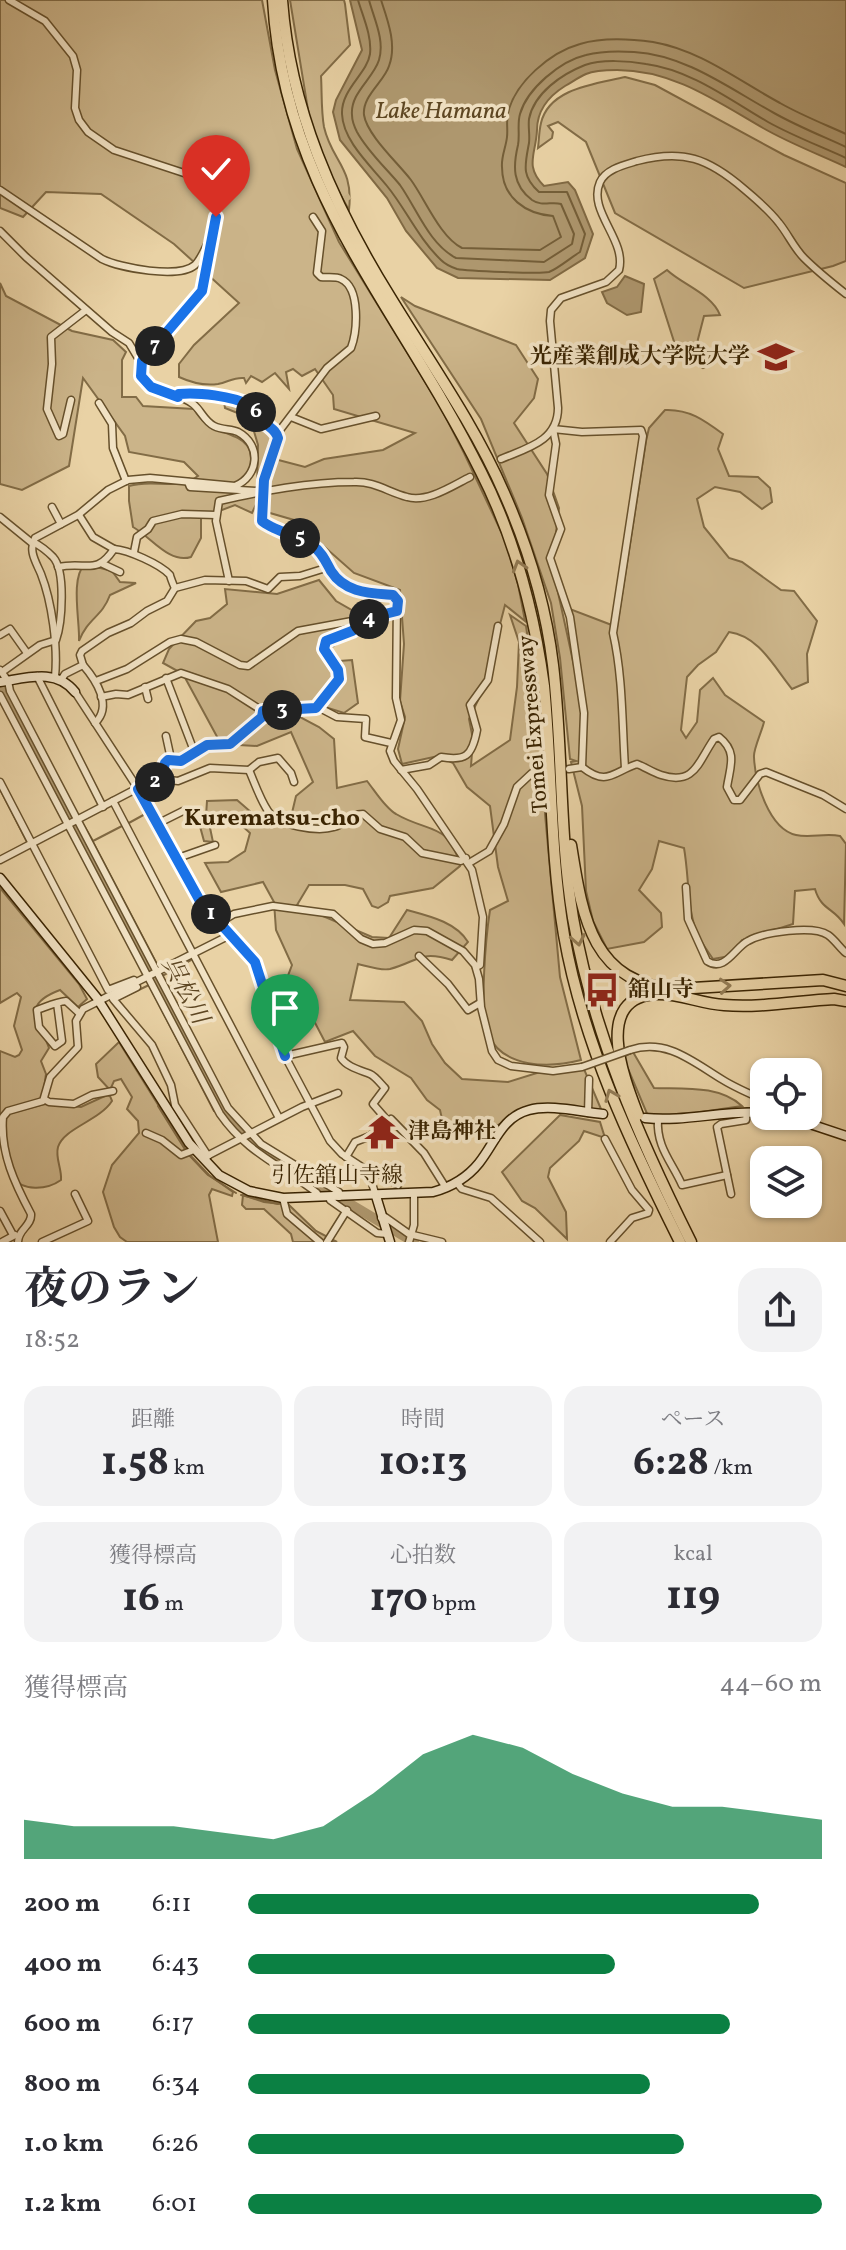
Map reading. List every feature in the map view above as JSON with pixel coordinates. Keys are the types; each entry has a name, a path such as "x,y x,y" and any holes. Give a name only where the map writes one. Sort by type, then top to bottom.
{"highway":[{"name":"Tomei Expressway","path":"273,0 279,57 290,106 319,187 355,257 467,443 495,501 520,569 543,674 556,867 564,936 574,982 609,1091 632,1146 680,1242"},
{"name":"Tomei Expressway","path":"282,0 292,76 308,133 326,179 363,253 484,453 520,534 548,635 564,766 573,917 593,1004 624,1098 691,1242"},
{"path":"564,766 584,915 597,946 619,970 648,985 672,988 823,980 846,986"},
{"path":"691,1242 626,1080 616,1039 621,1016 637,1000 659,994 721,1005 846,1001"},
{"path":"632,1146 672,1242"}],"main road":[{"path":"3,677 58,678 75,692"},
{"name":"引佐舘山寺線","path":"0,878 98,1000 194,1150 219,1175 241,1188 283,1198 433,1192 446,1188 475,1168 504,1125 519,1114 541,1108 603,1114"},
{"path":"645,1118 685,1120 750,1112"},
{"path":"822,1128 846,1136"},
{"path":"376,1196 388,1236"}],"street":[{"path":"9,0 45,21 73,56 77,70 75,112 93,136 114,150 193,176 208,189 217,212 202,291 141,363 140,373 145,382 155,389 195,405 213,425 241,434 252,446 255,457 252,473 240,484 231,486 150,478 126,481 108,490 79,515 39,535 32,543 49,600 58,678 83,665"},
{"path":"582,767 584,713 572,631 550,558 561,529 549,495 556,444 553,429 558,413 550,313 561,298 606,282 619,270 620,253 598,194 603,178 626,164 676,156 694,157 707,162 756,199 776,220 803,258 846,294"},
{"path":"0,190 112,263 143,270 184,270 195,265 208,243 212,243"},
{"path":"277,434 327,368 351,348 357,321 355,303 345,281 321,277 317,273 322,231 313,217"},
{"path":"0,231 86,310 129,343 141,363"},
{"path":"71,400 63,434 59,436 47,409 52,364 51,337 86,310"},
{"path":"178,397 185,393 202,394 247,404 277,434 278,443 264,480 261,516 264,523 314,546 338,579 348,587 395,596 396,698 401,720 391,743 391,755 467,860 477,885 483,917 480,965 476,967"},
{"path":"99,403 112,424 113,448 126,481"},
{"path":"291,417 321,429 376,416"},
{"path":"501,459 539,442 553,429 582,432 641,430 643,436 613,633 620,663 625,768"},
{"path":"229,581 216,515 219,501 295,486 359,481 419,498 470,477"},
{"path":"188,482 190,487 264,492"},
{"path":"52,507 61,524"},
{"path":"134,552 137,537 147,531 153,521 180,514 216,515"},
{"path":"79,515 93,537 114,549 134,552 168,574 175,588"},
{"path":"0,517 53,557 58,567 63,611 58,634 53,640 27,653 3,677 151,977 244,1136 263,1158 306,1185 317,1193 317,1197"},
{"path":"58,567 79,564 94,567 103,564 114,549"},
{"path":"103,564 120,572"},
{"path":"95,723 102,714 101,697 96,681 83,665 82,651 167,601 175,588 203,580 246,581 268,589 280,577 300,576 329,567"},
{"path":"96,681 124,670 177,640 193,641 245,666 303,629 352,621 374,611 379,615"},
{"path":"101,697 128,695 175,673 183,673 228,689 263,711 310,710 318,707 337,684 339,676 324,649 326,641 352,631 379,615 397,611"},
{"path":"401,770 429,765 441,757 457,760 466,756 477,730 469,707 488,680 498,626"},
{"path":"0,635 10,629 27,653"},
{"path":"37,676 103,807"},
{"path":"166,678 194,751"},
{"path":"145,687 148,699"},
{"path":"75,692 138,789 200,901 256,966 285,1056 330,1141 346,1157 365,1169 376,1196"},
{"path":"0,695 73,822"},
{"path":"318,707 337,717 366,719 365,737 391,743"},
{"path":"160,779 165,763 171,759 181,761 210,744 230,744 262,717 263,711"},
{"path":"166,736 171,759"},
{"path":"564,766 582,767 593,776 606,778 637,764 668,776 686,777 694,771 714,739 719,737 729,748 733,761 727,787 734,800 740,800 760,774 766,772 823,795 846,809"},
{"path":"0,860 160,779 178,781 210,768 249,770 259,762 278,758 291,773 294,782"},
{"path":"249,770 268,810 276,818 302,827 327,828 337,826 356,814 363,814 380,829 405,837 422,853 461,861 489,851 504,824 517,787 532,773 545,771"},
{"path":"0,782 108,990 142,977 151,977"},
{"path":"113,801 279,1118"},
{"path":"157,824 183,811"},
{"path":"175,859 215,845"},
{"path":"686,887 688,919 711,965 730,958 745,942 789,931 828,935 846,953"},
{"path":"219,923 232,915 265,906 325,911 341,918 361,939 373,944 385,943 414,930 427,931 463,951 476,967 480,1003 492,1051 501,1062 553,1071 582,1067 648,1046 673,1050 750,1093"},
{"path":"2,1242 16,1238 31,1220 31,1214 9,1174 1,1140 1,1121 8,1111 35,1105 44,1099 50,1077 78,1047 76,1021 79,1013 98,1000 151,977 230,935"},
{"path":"419,956 448,984 468,1010 480,1003"},
{"path":"151,977 144,984 113,999 152,1045 171,1085 175,1105 205,1158 279,1118 338,1093"},
{"path":"57,1003 62,1041 55,1046 39,1027 37,1010 57,1003 69,1002 79,1013"},
{"path":"285,1056 342,1043 343,1063 363,1074 370,1074 385,1088 373,1104 424,1153 446,1188"},
{"path":"588,1113 589,1079"},
{"path":"44,1099 74,1104 92,1095 113,1091"},
{"path":"731,1194 717,1127 746,1120 747,1112"},
{"path":"658,1119 663,1152 682,1185 727,1175"},
{"path":"346,1157 355,1142 370,1136 387,1120"},
{"path":"146,1133 162,1140 181,1155 194,1150"},
{"path":"244,1136 268,1149 335,1197 377,1233 388,1236"},
{"path":"605,1139 632,1190 649,1210 632,1218 610,1242"},
{"path":"370,1175 376,1172 388,1183 398,1185"},
{"path":"456,1182 462,1189 491,1198 540,1242"},
{"path":"42,1242 88,1221 75,1194"},
{"path":"411,1238 414,1194"},
{"path":"283,1198 287,1214 320,1242"},
{"path":"327,1242 347,1210"},
{"path":"0,1211 16,1238"},
{"path":"381,1218 385,1217 411,1238 442,1242"}],"shaded area":[{"path":"0,0 262,0 275,70 297,149 339,242 440,406 506,542 525,621 505,605 483,690 469,719 473,739 471,766 510,740 519,642 510,615 526,626 543,740 545,814 560,977 581,1060 542,1065 516,1060 504,1054 488,1034 484,991 490,910 508,901 498,867 490,806 467,787 453,763 438,756 402,764 398,749 405,717 400,701 404,644 400,590 354,573 294,520 270,513 259,506 258,500 252,513 235,505 201,518 201,538 191,557 175,557 168,553 133,527 129,486 182,483 198,476 184,462 129,452 125,436 83,378 69,466 22,490 0,484 0,283 6,296 72,331 113,340 126,352 122,360 122,397 136,397 143,406 194,409 212,427 243,441 249,449 251,460 248,476 233,486 257,493 258,445 250,418 225,408 224,401 252,411 275,437 267,457 305,467 324,459 383,450 415,433 334,409 333,395 315,369 302,376 293,369 286,372 289,389 275,373 262,382 251,376 246,383 244,378 213,384 179,377 179,364 194,345 239,303 174,244 101,194 46,192 23,217 0,208"},
{"path":"290,0 344,0 350,45 321,76 324,127 345,174 350,196 349,210 326,169 310,122"},
{"path":"625,77 655,85 784,155 846,183 846,261 744,288 615,213 586,142 558,122 548,126 553,132 552,138 538,148 541,123 553,102 588,85"},
{"path":"667,270 704,295 720,315 704,316 696,347 711,353 707,366 703,368 678,354 654,279"},
{"path":"401,297 415,306 516,345 538,379 534,398 514,423 547,474 559,508 552,565 580,693 581,672 570,609 617,627 646,441 649,428 665,410 689,413 723,434 718,449 729,476 758,477 770,488 772,502 762,509 740,492 715,487 697,499 704,527 729,558 742,562 781,590 794,591 817,621 807,654 808,682 792,689 757,646 729,632 716,652 687,677 681,730 686,738 697,722 700,690 713,678 725,695 764,722 754,757 757,779 771,814 786,831 796,835 840,836 846,844 844,924 824,905 815,889 795,891 793,924 742,940 730,956 713,959 693,921 684,848 659,841 652,869 639,890 661,913 662,927 644,942 607,949 593,921 586,891 582,806 571,762 576,761 570,759 551,603 522,518 481,419"},
{"path":"85,564 112,571 120,582 136,583 110,595 79,641 77,589 80,571"},
{"path":"319,580 336,601 355,612 359,629 326,651 339,661 352,660 358,703 344,713 322,706 296,715 334,739 337,788 367,781 392,811 444,835 456,852 460,866 433,888 390,896 388,902 378,908 372,906 363,889 345,885 309,885 297,905 372,937 389,938 407,910 456,929 468,942 452,960 426,956 386,969 358,964 350,1000 404,1002 422,1021 445,1063 462,1079 508,1082 540,1072 561,1073 584,1069 601,1109 536,1106 490,1129 474,1132 465,1131 442,1119 440,1110 427,1100 411,1078 375,1056 353,1031 325,1042 312,1017 298,1025 284,986 292,965 276,930 274,902 263,882 221,892 205,863 228,862 245,851 250,833 229,814 209,823 213,842 204,841 198,819 206,816 207,801 237,800 252,813 283,827 291,817 296,796 313,782 291,732 257,746 221,744 183,674 163,663 169,649 196,621 210,618 227,604 225,589 277,594"},
{"path":"0,888 79,984 87,999 78,1007 60,990 40,1001 36,1014 49,1048 41,1061 46,1074 43,1096 0,1117 0,1051 15,1057 22,1050 14,1026 21,997 17,993 0,1003"},
{"path":"119,1042 188,1153 209,1175 233,1192 232,1196 212,1189 209,1195 218,1242 127,1242 114,1227 103,1192 112,1165 139,1133 138,1121 127,1109 132,1097 121,1079 114,1081 110,1090 98,1077 96,1064"},
{"path":"633,1052 654,1088 712,1091 742,1106 674,1116 648,1116 623,1057"},
{"path":"107,1095 112,1101 106,1108 74,1129 58,1147 61,1180 35,1188 16,1181 12,1176 2,1124 8,1114 44,1104 81,1107"},
{"path":"560,1115 600,1122 605,1138 584,1131 579,1141 550,1168 548,1177 566,1212 567,1239 535,1208 522,1201 502,1172"},
{"path":"243,1195 289,1205 316,1231 337,1242 293,1242 291,1234 264,1209 246,1209 242,1205"}],"water":[{"name":"Lake Hamana","path":"350,0 846,0 846,167 783,139 675,81 637,71 590,73 559,90 545,104 539,116 533,160 534,172 544,186 568,182 575,190 593,234 585,258 550,280 458,278 437,268 406,231 387,198 340,140 333,112 362,50"},
{"path":"625,276 644,284 641,312 627,315 607,303 602,292 617,287"}],"waterway":[{"name":"呉松川","path":"0,684 230,1119 250,1142 266,1154 414,1242"},
{"path":"0,789 27,842"},
{"path":"127,824 147,813"},
{"path":"82,822 93,841"},
{"path":"93,841 122,826"},
{"path":"93,842 159,968"},
{"path":"162,976 191,960"},
{"path":"149,985 214,1111"},
{"path":"118,1000 149,985"},
{"path":"158,1106 186,1151"},
{"path":"189,1155 208,1175 236,1193"},
{"path":"241,1195 278,1204"}],"tunnel":[{"path":"345,199 350,196"}],"place":[{"name":"光産業創成大学院大学","path":"776,357"},
{"name":"舘山寺","path":"602,990"},
{"name":"津島神社","path":"382,1132"}],"district":[{"name":"Kurematsu-cho","path":"272,819"}],"route":[{"path":"216,217 206,283 197,298 142,361 141,376 151,387 178,397 185,393 206,394 250,405 278,438 264,480 262,521 291,533 317,549 335,576 348,587 393,595 398,601 397,611 373,617 352,631 326,641 324,649 338,670 339,679 316,708 263,711 262,717 230,744 210,744 181,761 168,760 161,778 138,789 200,901 255,962 285,1056"}]}
